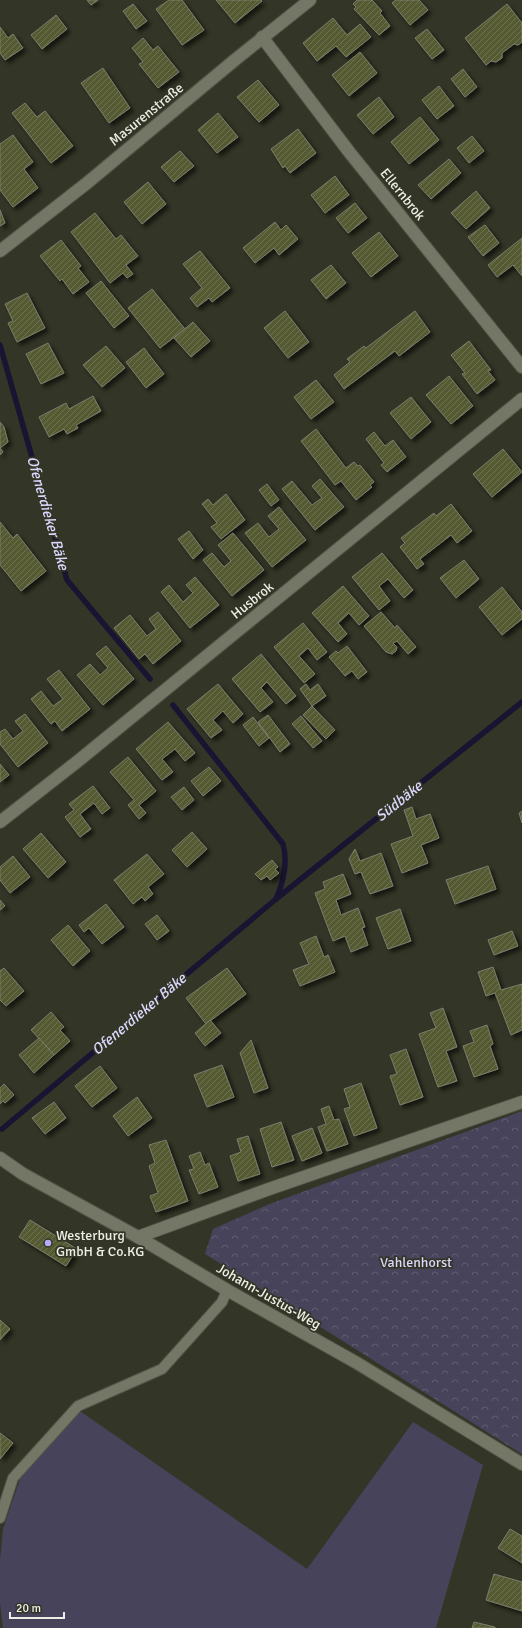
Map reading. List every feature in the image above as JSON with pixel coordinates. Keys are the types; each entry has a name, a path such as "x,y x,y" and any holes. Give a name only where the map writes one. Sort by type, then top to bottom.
{"street":[{"name":"Masurenstraße","path":"0,251 87,183 262,37 310,0"},
{"name":"Ellernbrok","path":"262,37 350,153 522,367"},
{"name":"Husbrok","path":"0,822 78,761 522,399"},
{"path":"138,1237 269,1189 522,1102"},
{"name":"Johann-Justus-Weg","path":"0,1159 23,1174 138,1237 227,1290 357,1363 522,1464"}],"lane":[{"path":"0,1518 13,1478 78,1406 162,1369 222,1302 227,1290"}],"green space":[{"name":"Vahlenhorst","path":"522,1111 522,1454 205,1254 213,1229 267,1205"},
{"path":"80,1411 307,1569 413,1422 483,1465 436,1628 3,1628 0,1603 0,1560 3,1529 23,1470"}],"building":[{"path":"87,0 98,0 91,5"},
{"path":"169,0 182,0 204,30 182,45 156,9"},
{"path":"216,0 261,0 262,1 235,23"},
{"path":"357,0 372,0 382,11 380,13 390,26 379,35 354,9 356,7 353,4"},
{"path":"396,0 419,0 428,10 410,25 392,3"},
{"path":"133,4 147,21 136,29 123,11"},
{"path":"507,4 522,23 522,42 518,45 514,44 502,53 502,58 496,62 491,61 486,65 465,38"},
{"path":"56,15 67,29 42,49 31,35"},
{"path":"333,18 347,35 360,24 371,37 346,57 336,46 317,61 303,43"},
{"path":"0,27 8,38 13,34 23,48 5,60 0,53"},
{"path":"427,29 444,50 432,59 415,38"},
{"path":"143,38 153,50 158,46 179,72 158,88 139,64 143,62 132,48"},
{"path":"360,52 377,73 349,96 332,75"},
{"path":"103,68 130,108 109,123 81,83"},
{"path":"463,69 477,87 465,97 451,79"},
{"path":"258,80 279,105 259,122 237,97"},
{"path":"439,86 454,106 437,119 422,100"},
{"path":"379,97 394,117 373,134 357,115"},
{"path":"25,103 37,117 45,111 73,146 51,163 12,113"},
{"path":"218,113 238,137 217,153 198,130"},
{"path":"420,117 439,140 409,164 391,142"},
{"path":"298,129 316,153 290,173 285,166 283,168 271,149"},
{"path":"13,135 33,162 24,169 38,188 13,207 0,190 0,144"},
{"path":"472,136 484,151 469,163 457,148"},
{"path":"180,151 194,166 174,182 161,167"},
{"path":"449,159 461,173 431,199 418,185"},
{"path":"335,176 349,195 325,213 311,195"},
{"path":"148,182 166,204 142,224 124,202"},
{"path":"476,191 490,208 466,229 451,213"},
{"path":"355,203 367,218 348,233 336,218"},
{"path":"0,210 5,223 0,226"},
{"path":"95,213 116,239 121,235 138,256 126,265 133,274 127,278 123,273 110,283 71,232"},
{"path":"275,222 281,230 286,225 298,239 279,255 274,248 255,263 243,248"},
{"path":"485,225 499,243 483,256 468,237"},
{"path":"379,232 398,256 371,277 352,253"},
{"path":"522,238 522,276 513,265 497,277 488,265"},
{"path":"61,240 81,266 78,268 89,282 73,294 62,279 60,281 40,256"},
{"path":"200,251 230,288 212,302 209,298 197,307 190,298 202,288 183,264"},
{"path":"331,265 346,283 326,299 311,280"},
{"path":"101,281 129,316 114,328 86,293"},
{"path":"152,289 185,329 160,348 128,308"},
{"path":"27,293 45,328 17,342 8,323 13,321 5,304"},
{"path":"285,311 309,342 288,358 264,328"},
{"path":"415,311 430,332 399,356 395,351 344,389 334,375 350,362 347,359 364,346 366,348"},
{"path":"193,322 210,341 191,357 174,338"},
{"path":"469,341 491,370 488,371 495,380 477,394 462,374 465,373 451,355"},
{"path":"48,343 64,373 41,384 26,354"},
{"path":"106,346 125,368 102,387 83,365"},
{"path":"144,348 164,374 146,388 126,362"},
{"path":"449,376 473,406 451,424 426,395"},
{"path":"316,380 334,402 311,419 294,397"},
{"path":"93,396 101,411 76,425 78,428 67,434 64,429 49,437 39,417 66,403 69,409"},
{"path":"411,397 431,422 411,439 390,413"},
{"path":"0,422 4,427 8,442 0,448"},
{"path":"316,429 346,468 354,462 358,466 360,465 374,482 370,485 372,487 356,500 341,481 335,485 301,441"},
{"path":"374,432 385,446 393,440 406,457 387,472 381,465 384,463 366,439"},
{"path":"0,448 3,452 0,455"},
{"path":"503,449 522,472 492,497 473,474"},
{"path":"320,479 344,507 315,530 282,489 292,481 312,505 322,498 312,486"},
{"path":"267,484 279,500 271,506 259,490"},
{"path":"226,494 245,520 221,539 211,527 217,523 202,504 208,499 213,505"},
{"path":"451,504 472,531 457,543 451,535 420,559 424,564 417,569 400,547 405,543 401,538 434,513 436,516"},
{"path":"279,507 306,540 272,567 245,533 258,523 269,537 279,529 268,516"},
{"path":"0,522 13,538 17,534 46,571 21,591 0,565"},
{"path":"189,531 203,550 193,559 178,539"},
{"path":"233,533 264,570 232,596 203,560 212,553 224,567 231,561 218,545"},
{"path":"382,553 413,590 404,598 388,579 379,586 390,601 379,610 352,577"},
{"path":"464,560 479,579 456,598 440,578"},
{"path":"195,577 219,605 190,628 161,592 169,585 183,602 193,593 186,585"},
{"path":"343,586 369,616 359,625 349,613 338,623 347,634 338,642 312,613"},
{"path":"502,587 522,612 522,619 502,635 479,607"},
{"path":"158,612 181,641 153,664 145,654 139,659 114,628 130,615 147,636 156,629 149,619"},
{"path":"381,612 395,628 397,625 416,647 408,654 397,641 393,643 397,647 396,651 392,654 386,652 364,626"},
{"path":"303,623 327,652 317,660 308,648 299,656 315,674 304,683 274,647"},
{"path":"106,646 134,679 103,705 77,675 90,664 100,675 108,668 96,654"},
{"path":"347,646 367,672 358,679 352,671 345,676 329,657 336,651 338,653"},
{"path":"261,654 296,696 286,704 267,682 261,688 273,702 260,712 232,679"},
{"path":"59,670 90,709 62,731 55,721 51,724 31,699 41,691 53,706 63,699 47,679"},
{"path":"218,684 243,714 233,723 223,711 213,720 222,730 211,738 187,709"},
{"path":"306,684 310,690 318,684 326,696 312,706 300,689"},
{"path":"312,706 335,730 326,739 303,715"},
{"path":"25,714 48,743 18,767 0,744 0,732 5,729 13,739 23,731 15,721"},
{"path":"268,715 290,744 280,752 258,722"},
{"path":"301,716 322,741 313,748 292,724"},
{"path":"253,717 269,738 259,746 243,725"},
{"path":"168,722 195,753 185,761 175,749 162,759 173,772 162,780 136,749"},
{"path":"128,757 156,791 139,805 146,813 139,819 128,805 134,800 110,772"},
{"path":"0,764 9,775 0,782"},
{"path":"209,767 221,781 203,796 191,781"},
{"path":"93,786 110,808 102,814 94,803 80,814 91,829 80,837 65,817 74,810 69,804"},
{"path":"184,787 194,800 182,810 171,797"},
{"path":"412,807 416,819 430,814 439,838 421,845 428,863 402,873 391,844 413,836 404,810"},
{"path":"522,811 522,823 519,813"},
{"path":"192,832 207,849 187,867 172,850"},
{"path":"41,833 66,862 48,878 23,849"},
{"path":"355,849 360,861 381,853 393,886 370,894 361,872 355,874 349,859"},
{"path":"147,854 164,874 148,887 153,894 145,901 142,897 133,904 114,880"},
{"path":"13,856 30,877 10,893 0,880 0,867"},
{"path":"272,860 278,867 275,869 279,873 270,880 267,876 261,880 255,874"},
{"path":"488,866 496,889 455,904 446,880"},
{"path":"343,874 351,894 336,900 341,915 358,908 365,927 362,928 368,945 351,952 345,936 333,941 315,893 325,889 323,882"},
{"path":"0,900 5,906 0,910"},
{"path":"106,904 124,927 102,944 89,928 84,932 79,925"},
{"path":"400,909 411,941 388,949 376,918"},
{"path":"157,915 169,931 157,940 145,924"},
{"path":"68,925 90,951 73,966 51,940"},
{"path":"512,931 518,946 494,955 488,940"},
{"path":"316,936 324,957 328,955 335,972 300,986 293,970 309,964 300,943"},
{"path":"493,967 501,990 522,984 522,1030 511,1035 495,993 486,996 478,972"},
{"path":"4,968 24,991 6,1006 0,1000 0,971"},
{"path":"227,968 246,994 206,1024 186,998"},
{"path":"443,1008 457,1047 446,1051 457,1081 438,1087 419,1034 436,1028 430,1013"},
{"path":"51,1012 64,1027 60,1030 70,1041 54,1055 31,1030"},
{"path":"210,1020 221,1033 205,1046 195,1033"},
{"path":"487,1025 493,1044 490,1046 498,1069 474,1077 463,1046 474,1042 470,1031"},
{"path":"39,1038 54,1055 34,1073 19,1055"},
{"path":"251,1040 268,1088 254,1093 240,1053"},
{"path":"406,1049 423,1097 400,1105 390,1076 397,1074 390,1055"},
{"path":"222,1065 234,1097 207,1107 194,1075"},
{"path":"100,1066 117,1088 92,1107 75,1086"},
{"path":"361,1083 377,1128 354,1136 344,1109 350,1107 344,1089"},
{"path":"4,1084 14,1095 5,1103 3,1101 0,1104 0,1088"},
{"path":"137,1097 152,1118 128,1136 113,1116"},
{"path":"54,1102 66,1118 45,1134 32,1118"},
{"path":"329,1106 334,1120 339,1119 348,1144 327,1151 318,1127 326,1124 321,1109"},
{"path":"281,1122 294,1160 272,1167 260,1129"},
{"path":"312,1128 322,1153 302,1161 292,1136"},
{"path":"248,1136 260,1174 238,1181 230,1156 241,1152 237,1139"},
{"path":"166,1140 188,1201 156,1212 150,1196 158,1193 149,1166 155,1163 149,1145"},
{"path":"200,1152 205,1165 209,1163 218,1187 199,1194 189,1170 194,1169 189,1156"},
{"name":"Westerburg GmbH & Co.KG","path":"30,1220 77,1249 66,1266 19,1237"},
{"path":"0,1320 10,1329 0,1340"},
{"path":"0,1433 13,1443 0,1459"},
{"path":"510,1529 522,1536 522,1563 498,1548"},
{"path":"494,1574 522,1582 522,1611 486,1600"},
{"path":"474,1622 495,1627 495,1628 472,1628"}],"waterway":[{"name":"Ofenerdieker Bäke","path":"0,345 67,580 150,679"},
{"name":"Ofenerdieker Bäke","path":"2,1129 276,899 522,702"},
{"path":"173,705 283,844 285,865 281,885 276,899"}],"place":[{"name":"Westerburg GmbH & Co.KG","path":"48,1243"}],"water label":[{"name":"Südbäke","path":"399,801"}]}
